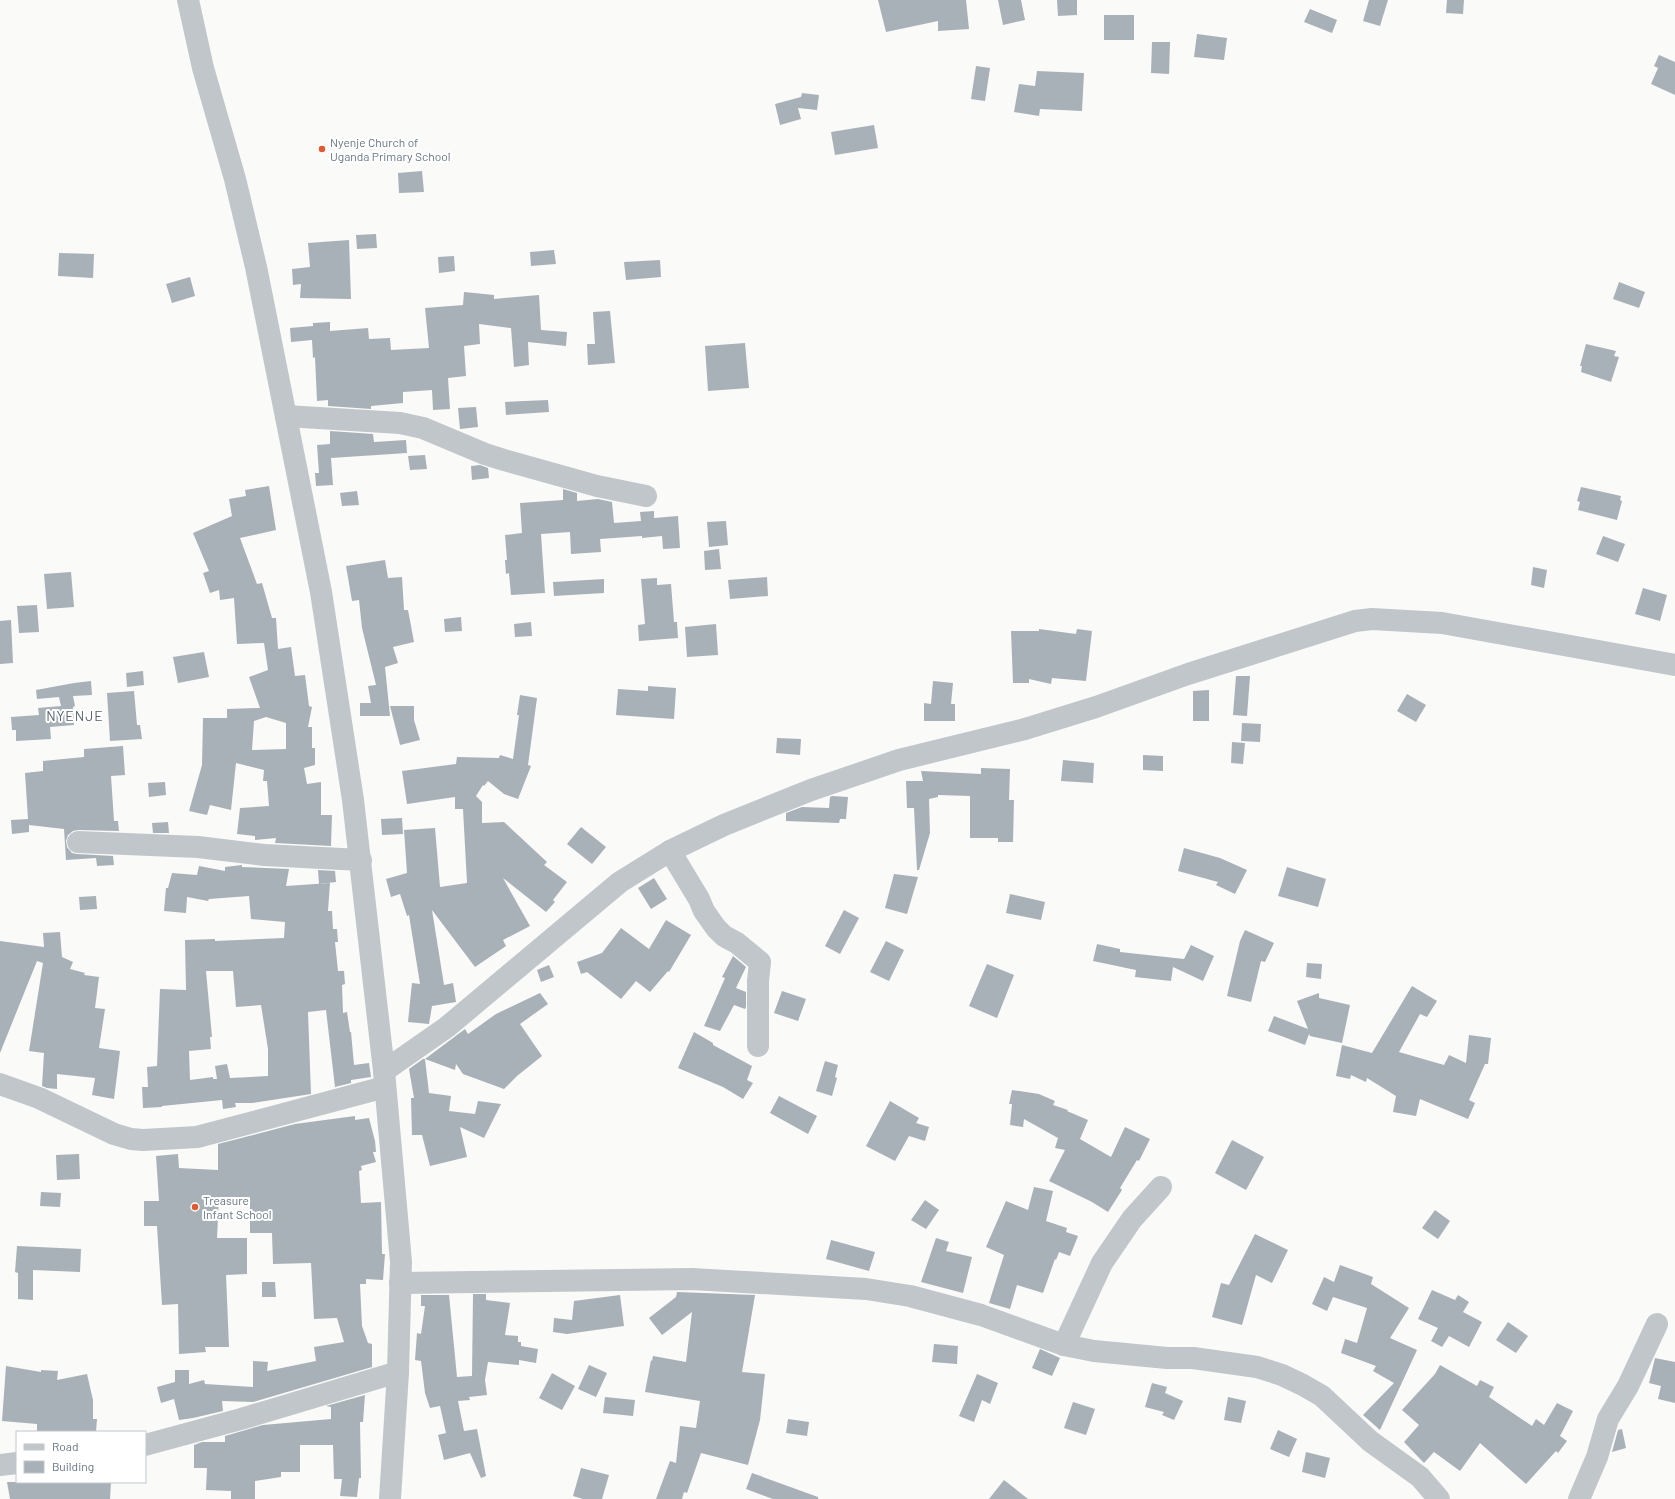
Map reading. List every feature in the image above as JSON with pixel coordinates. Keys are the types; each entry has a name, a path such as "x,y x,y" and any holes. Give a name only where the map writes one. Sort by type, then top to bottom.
{"street":[{"path":"188,0 203,68 235,179 256,267 321,592 353,800 385,1079 401,1262 398,1372 390,1499"},
{"path":"286,416 400,423 423,428 485,454 504,460 597,486 646,496"},
{"path":"0,1084 39,1098 114,1134 131,1139 143,1140 197,1137 385,1079 620,882 670,851 731,822 811,790 899,760 1025,729 1096,707 1188,674 1355,621 1372,618 1442,623 1675,665"},
{"path":"78,842 198,847 264,855 361,860"},
{"path":"670,851 699,899 704,911 716,928 724,936 738,942 760,962 758,981 758,1046"},
{"path":"1064,1345 1102,1263 1132,1219 1161,1187"},
{"path":"400,1283 692,1279 866,1289 910,1296 981,1315 1064,1345 1094,1351 1220,1361 1257,1367 1282,1375 1322,1396 1370,1441 1420,1477 1438,1499"},
{"path":"1579,1499 1597,1456 1608,1419 1628,1386 1657,1324"},
{"path":"146,1445 241,1419 398,1372"},
{"path":"0,1465 16,1463"}],"building":[{"path":"878,0 966,0 969,29 938,31 938,21 886,32"},
{"path":"998,0 1021,0 1025,20 1003,25"},
{"path":"1057,0 1077,0 1077,15 1058,16"},
{"path":"1369,0 1388,0 1380,26 1363,21"},
{"path":"1447,0 1464,0 1463,14 1446,13"},
{"path":"1310,9 1337,20 1332,33 1304,22"},
{"path":"1104,15 1134,15 1134,40 1104,40"},
{"path":"1197,34 1227,38 1224,60 1194,57"},
{"path":"1152,42 1170,42 1169,74 1151,73"},
{"path":"1659,55 1675,62 1675,95 1651,84 1658,68 1654,66"},
{"path":"976,66 990,68 985,101 971,99"},
{"path":"1037,71 1084,73 1082,111 1040,109 1039,116 1014,112 1019,84 1035,86"},
{"path":"802,93 819,95 817,110 798,108 801,119 780,125 775,104 801,97"},
{"path":"874,125 878,148 835,155 831,132"},
{"path":"422,171 424,192 399,193 398,173"},
{"path":"376,234 377,248 357,249 356,235"},
{"path":"349,240 351,299 300,298 301,284 293,285 292,269 310,267 308,243"},
{"path":"554,250 556,264 531,266 530,252"},
{"path":"59,253 94,254 93,278 58,276"},
{"path":"454,256 455,271 439,273 438,257"},
{"path":"660,260 661,277 626,280 624,262"},
{"path":"190,277 195,296 172,303 166,284"},
{"path":"1619,282 1645,292 1639,308 1613,299"},
{"path":"464,292 494,295 494,299 539,295 541,330 567,332 566,346 528,342 529,365 514,367 511,328 479,324 480,344 464,346 466,376 448,378 450,409 433,410 432,390 403,392 403,403 371,406 371,409 328,406 328,400 317,401 315,357 313,358 312,340 291,342 290,328 313,326 313,323 330,322 330,331 368,328 369,339 390,338 391,350 429,348 425,308 463,305"},
{"path":"610,311 615,363 588,365 587,344 595,344 593,312"},
{"path":"745,343 749,388 708,391 705,346"},
{"path":"1586,344 1616,351 1614,356 1619,357 1611,382 1581,372 1582,366 1580,366"},
{"path":"548,400 549,412 506,415 505,402"},
{"path":"476,407 478,427 460,429 458,408"},
{"path":"330,431 373,434 374,442 406,440 407,453 331,458 333,485 316,486 315,473 319,473 317,445 330,444"},
{"path":"425,455 427,469 410,470 408,456"},
{"path":"480,465 488,468 489,478 472,480 471,466"},
{"path":"269,486 276,530 240,538 257,584 262,583 272,618 276,618 278,649 291,647 295,676 305,675 309,706 312,707 308,727 312,727 312,748 315,748 315,765 304,768 307,784 321,782 321,815 332,815 331,846 275,843 276,838 255,840 255,836 237,834 240,808 269,806 267,781 263,781 264,770 236,763 231,810 210,805 207,815 189,811 202,765 203,718 227,718 227,709 260,708 249,677 268,670 264,643 237,644 234,598 220,600 219,590 210,593 203,573 209,571 193,533 232,516 229,499 246,496 245,490","holes":["266,717 286,723 286,749 252,750 254,721"]},
{"path":"1581,487 1621,496 1620,500 1622,501 1617,520 1578,510 1580,502 1577,501"},
{"path":"563,489 577,493 577,501 598,499 612,502 614,523 641,521 640,512 654,511 654,518 678,516 680,548 663,549 662,536 642,538 642,536 600,539 601,552 571,554 570,532 541,534 545,593 511,595 509,573 506,574 505,560 507,560 505,535 522,533 520,503 563,500"},
{"path":"357,491 359,505 342,506 340,493"},
{"path":"726,521 728,545 709,547 707,522"},
{"path":"1603,536 1625,544 1618,562 1596,554"},
{"path":"719,549 721,569 705,570 704,551"},
{"path":"385,560 388,578 402,577 404,610 408,610 414,642 393,647 398,663 385,667 390,716 360,716 360,703 371,703 368,686 376,685 362,628 359,600 352,601 346,566"},
{"path":"1533,567 1547,570 1544,588 1531,585"},
{"path":"71,572 74,607 47,609 44,574"},
{"path":"767,577 768,596 730,599 728,580"},
{"path":"657,578 657,585 671,584 674,622 677,622 678,638 639,641 638,625 645,624 641,579"},
{"path":"604,579 604,593 554,596 553,582"},
{"path":"1643,588 1667,595 1660,621 1635,614"},
{"path":"37,605 39,632 19,633 17,606"},
{"path":"461,617 462,631 445,632 444,619"},
{"path":"11,620 13,663 0,664 0,621"},
{"path":"531,622 532,636 515,637 514,624"},
{"path":"716,624 718,655 687,657 685,627"},
{"path":"1039,629 1076,634 1077,629 1092,631 1086,681 1052,678 1051,684 1029,679 1029,683 1013,683 1011,631 1039,631"},
{"path":"204,652 209,677 178,683 173,657"},
{"path":"143,671 144,685 127,687 126,673"},
{"path":"1236,676 1250,676 1247,716 1233,715"},
{"path":"91,681 92,695 73,696 75,706 73,707 74,725 50,727 51,739 16,741 16,730 12,730 11,717 39,715 38,708 61,706 59,697 37,699 36,690"},
{"path":"933,681 953,683 951,704 955,704 955,721 924,721 924,703 931,704"},
{"path":"648,686 676,688 674,719 616,715 618,689 648,691"},
{"path":"1209,690 1209,721 1193,721 1193,691"},
{"path":"134,691 137,725 140,725 142,739 110,741 107,693"},
{"path":"1407,694 1426,705 1416,722 1397,711"},
{"path":"520,695 537,698 528,765 531,766 518,799 504,794 488,781 484,786 483,785 476,796 482,802 482,823 504,822 547,862 544,865 567,882 553,900 555,902 546,912 503,878 530,926 503,940 506,946 475,967 432,910 444,985 453,983 456,1002 432,1006 429,1024 408,1022 412,983 420,984 409,915 407,916 400,894 391,897 386,879 407,873 404,830 435,828 440,887 467,883 463,809 455,809 455,797 407,804 402,771 456,764 457,757 499,758 500,755 513,759"},
{"path":"390,706 414,706 414,720 420,740 400,745"},
{"path":"1242,723 1261,724 1260,742 1241,741"},
{"path":"777,738 801,739 800,755 776,753"},
{"path":"1232,742 1245,743 1243,764 1231,763"},
{"path":"123,746 125,775 111,776 114,821 118,821 119,831 78,830 73,831 68,835 66,841 67,847 72,853 113,856 114,865 97,866 96,858 66,860 64,829 29,825 29,832 12,834 11,820 28,819 25,773 43,771 43,761 84,757 84,749"},
{"path":"1143,755 1163,756 1163,771 1143,770"},
{"path":"1063,760 1094,763 1093,783 1061,781"},
{"path":"981,768 1010,769 1009,800 1014,800 1013,842 998,842 998,838 970,838 970,796 938,795 938,797 929,799 930,833 919,870 917,870 914,808 907,808 906,781 923,781 921,771 981,774"},
{"path":"165,782 166,795 149,797 148,783"},
{"path":"830,797 848,797 846,819 840,819 839,823 786,821 786,813 802,807 829,808"},
{"path":"402,818 403,834 382,835 381,819"},
{"path":"168,822 169,833 153,833 152,823"},
{"path":"581,827 606,847 592,864 567,844"},
{"path":"1184,848 1220,858 1247,870 1235,894 1216,885 1218,882 1178,871"},
{"path":"242,865 242,867 289,869 286,886 330,883 328,911 332,911 333,929 337,929 338,942 335,942 338,971 344,971 345,984 342,985 343,1013 347,1012 351,1032 354,1065 369,1063 371,1077 351,1080 351,1083 335,1087 326,1010 308,1012 311,1094 252,1103 235,1103 236,1107 223,1109 222,1100 143,1108 142,1087 148,1087 147,1067 157,1066 160,989 186,990 185,940 215,939 215,941 284,938 285,922 251,919 249,896 209,899 208,901 187,897 186,913 164,911 166,888 168,888 172,873 197,875 199,866 225,871 225,867","holes":["206,971 233,971 236,1007 261,1005 268,1049 268,1076 230,1078 227,1064 215,1066 217,1079 213,1079 213,1077 190,1080 189,1051 211,1049 210,1037 212,1037"]},
{"path":"1287,867 1326,879 1318,907 1278,896"},
{"path":"318,870 335,871 336,882 319,884"},
{"path":"894,874 918,877 907,914 885,908"},
{"path":"654,878 667,899 651,909 638,888"},
{"path":"1010,894 1045,902 1041,920 1006,913"},
{"path":"96,896 97,909 80,910 79,897"},
{"path":"844,910 859,918 840,954 825,946"},
{"path":"666,920 691,935 669,972 668,971 650,992 636,981 621,999 587,972 581,974 577,962 602,953 621,928 649,949"},
{"path":"1245,930 1274,943 1265,962 1261,961 1251,1002 1227,996 1240,941"},
{"path":"60,932 62,957 73,962 70,969 85,973 84,975 99,977 95,1008 105,1009 99,1048 120,1051 114,1099 92,1095 95,1078 57,1074 57,1089 42,1086 44,1053 29,1051 43,963 37,961 0,1053 0,941 44,947 43,933"},
{"path":"886,941 904,950 889,981 870,972"},
{"path":"1097,944 1120,949 1120,952 1184,959 1191,945 1214,956 1203,981 1173,967 1171,981 1135,977 1136,970 1093,961"},
{"path":"733,956 746,967 736,988 746,992 746,1007 745,1009 734,1005 720,1031 704,1026 725,978 722,977"},
{"path":"1307,963 1322,964 1321,979 1306,977"},
{"path":"987,964 1014,975 997,1018 969,1006"},
{"path":"549,965 554,977 541,982 537,970"},
{"path":"1412,986 1437,1001 1427,1017 1420,1014 1399,1052 1444,1065 1449,1055 1466,1063 1469,1035 1491,1038 1488,1064 1485,1064 1469,1100 1475,1103 1468,1119 1420,1099 1416,1116 1393,1112 1396,1096 1367,1078 1366,1082 1351,1075 1350,1079 1336,1076 1342,1045 1372,1053"},
{"path":"782,991 806,999 798,1021 774,1013"},
{"path":"540,993 548,1004 520,1024 542,1056 517,1076 504,1089 463,1074 456,1064 455,1070 425,1059 465,1029 468,1034 496,1014"},
{"path":"1319,993 1319,998 1350,1005 1342,1043 1310,1036 1309,1034 1305,1045 1268,1031 1274,1016 1308,1029 1297,1001"},
{"path":"694,1032 713,1043 713,1045 752,1066 747,1080 753,1083 743,1099 723,1087 678,1068"},
{"path":"425,1059 429,1093 451,1096 449,1111 475,1114 478,1101 501,1104 484,1138 460,1127 467,1157 430,1166 422,1135 412,1135 411,1098 414,1098 409,1069"},
{"path":"825,1061 838,1065 835,1077 837,1078 832,1096 816,1091"},
{"path":"1012,1090 1039,1094 1055,1101 1053,1105 1068,1110 1067,1111 1088,1120 1080,1139 1111,1157 1125,1127 1150,1139 1139,1161 1137,1160 1120,1188 1122,1190 1108,1212 1092,1202 1049,1181 1065,1150 1055,1148 1058,1138 1024,1119 1023,1127 1010,1125 1012,1104 1009,1104"},
{"path":"779,1096 817,1116 808,1134 770,1113"},
{"path":"890,1101 919,1118 916,1123 929,1127 925,1141 909,1136 895,1161 866,1146"},
{"path":"355,1116 355,1120 369,1118 375,1141 376,1152 373,1152 376,1162 361,1166 362,1170 359,1171 361,1203 381,1202 382,1254 385,1254 383,1280 366,1279 366,1284 360,1284 362,1326 368,1343 372,1344 372,1367 253,1402 222,1401 223,1411 179,1420 174,1399 161,1403 157,1387 175,1382 175,1370 189,1370 189,1384 204,1380 205,1384 253,1387 253,1361 268,1362 267,1371 316,1361 314,1347 344,1342 337,1318 314,1319 311,1263 273,1264 272,1233 250,1233 250,1197 219,1197 217,1238 247,1238 247,1274 226,1275 229,1347 205,1347 206,1352 179,1354 178,1304 162,1305 157,1226 144,1226 144,1201 159,1201 156,1156 178,1154 179,1168 218,1170 218,1144 295,1124"},
{"path":"1232,1140 1264,1157 1246,1190 1215,1173"},
{"path":"79,1154 80,1179 57,1180 56,1155"},
{"path":"1034,1187 1053,1191 1046,1221 1067,1228 1066,1232 1078,1236 1070,1256 1059,1252 1043,1293 1017,1285 1010,1309 989,1303 1004,1255 986,1247 1006,1201 1028,1210"},
{"path":"41,1192 61,1193 60,1207 40,1206"},
{"path":"925,1200 939,1210 926,1229 911,1220"},
{"path":"1435,1210 1450,1221 1438,1239 1422,1228"},
{"path":"1255,1234 1288,1250 1272,1283 1256,1275 1242,1325 1212,1317 1221,1283 1229,1285"},
{"path":"936,1238 949,1242 946,1251 972,1257 963,1293 921,1282"},
{"path":"831,1240 875,1252 869,1271 826,1259"},
{"path":"17,1246 81,1249 80,1272 33,1270 33,1300 18,1299 18,1273 15,1272"},
{"path":"1340,1265 1373,1277 1371,1284 1409,1308 1390,1338 1417,1350 1380,1430 1363,1415 1394,1383 1373,1371 1376,1366 1341,1353 1345,1339 1357,1343 1367,1308 1333,1297 1327,1311 1312,1304 1324,1277 1334,1282"},
{"path":"262,1282 275,1282 276,1297 262,1297"},
{"path":"1432,1290 1455,1300 1458,1295 1469,1302 1463,1312 1482,1322 1469,1347 1449,1336 1442,1347 1431,1341 1438,1328 1418,1319"},
{"path":"677,1292 755,1295 742,1372 765,1374 760,1420 748,1465 701,1453 687,1493 684,1492 682,1499 656,1499 670,1461 676,1463 680,1426 696,1428 700,1401 645,1392 653,1356 686,1362 692,1312 662,1335 649,1318 676,1297"},
{"path":"473,1294 486,1294 486,1300 510,1303 505,1335 518,1336 518,1342 521,1342 521,1346 538,1349 536,1363 519,1360 519,1365 488,1362 485,1380 487,1395 469,1397 470,1400 458,1401 464,1431 477,1429 486,1476 481,1478 470,1453 444,1460 438,1435 446,1433 440,1406 430,1408 425,1393 421,1361 415,1360 417,1333 421,1334 425,1306 421,1306 421,1295 449,1295 457,1377 472,1376"},
{"path":"620,1295 624,1326 567,1334 553,1332 554,1318 572,1320 574,1301"},
{"path":"1508,1322 1528,1336 1516,1353 1496,1340"},
{"path":"934,1344 958,1346 957,1364 932,1362"},
{"path":"1040,1349 1060,1358 1052,1376 1032,1368"},
{"path":"1655,1358 1675,1362 1675,1403 1658,1399 1661,1386 1649,1383"},
{"path":"589,1365 607,1373 596,1397 578,1389"},
{"path":"1440,1365 1477,1386 1480,1380 1494,1387 1489,1397 1532,1426 1536,1419 1544,1425 1557,1403 1573,1411 1560,1436 1567,1441 1558,1453 1556,1451 1526,1484 1480,1443 1460,1471 1434,1452 1424,1463 1404,1442 1419,1425 1402,1410 1435,1374"},
{"path":"6,1366 41,1372 41,1370 58,1371 57,1380 87,1374 93,1400 93,1419 97,1419 96,1431 37,1431 37,1424 2,1421"},
{"path":"552,1373 575,1386 562,1410 539,1398"},
{"path":"977,1374 998,1383 990,1404 982,1400 974,1422 959,1416"},
{"path":"1152,1383 1167,1387 1165,1393 1183,1401 1174,1420 1162,1415 1164,1412 1145,1407"},
{"path":"365,1395 363,1422 360,1422 361,1478 359,1478 357,1497 340,1496 342,1479 334,1479 333,1445 300,1445 300,1472 281,1472 281,1477 255,1481 255,1499 231,1499 231,1491 206,1490 207,1468 194,1468 194,1445 202,1442 225,1442 225,1436 263,1425 331,1419 331,1407 326,1406"},
{"path":"605,1397 635,1400 633,1416 603,1413"},
{"path":"1228,1397 1246,1401 1241,1423 1224,1420"},
{"path":"1073,1402 1095,1409 1086,1435 1064,1428"},
{"path":"788,1419 809,1422 807,1436 786,1433"},
{"path":"1622,1429 1626,1448 1612,1452 1618,1430"},
{"path":"1278,1430 1297,1439 1289,1457 1270,1449"},
{"path":"1306,1452 1330,1458 1325,1478 1302,1472"},
{"path":"581,1468 609,1475 602,1499 583,1499 573,1496"},
{"path":"752,1473 818,1497 818,1499 773,1499 746,1489"},
{"path":"1004,1480 1028,1499 989,1499"},
{"path":"7,1482 111,1483 110,1499 10,1499"}],"place":[{"name":"Nyenje Church of Uganda Primary School","path":"322,149"},
{"name":"Treasure Infant School","path":"195,1207"}],"district":[{"name":"NYENJE","path":"75,715"}]}
